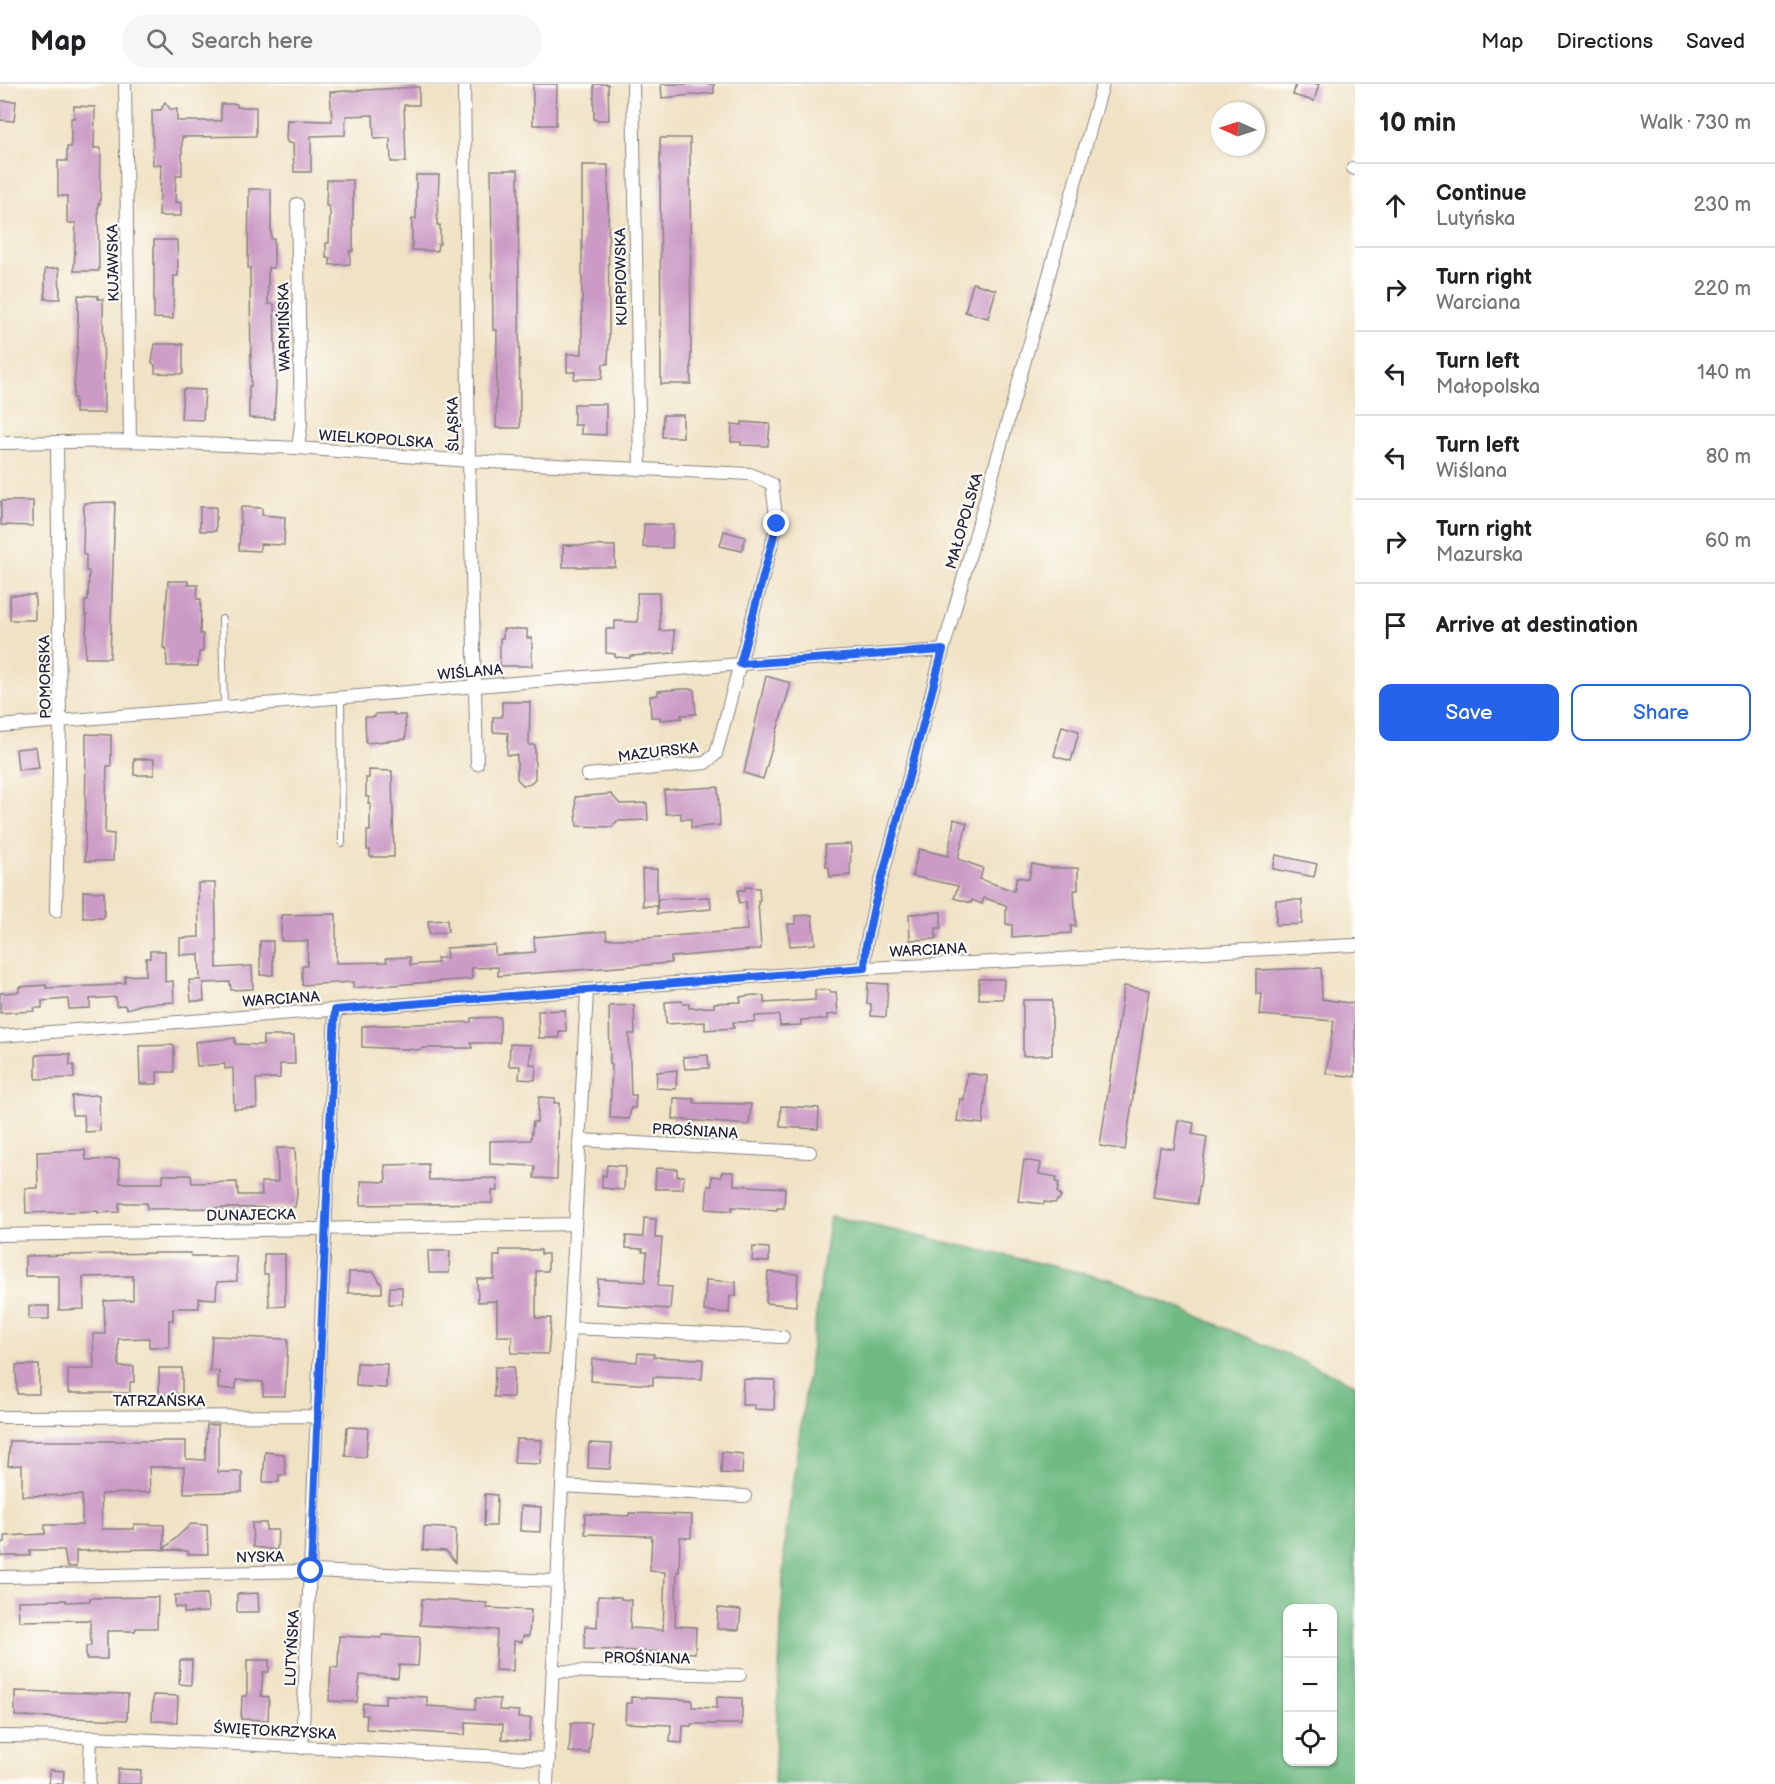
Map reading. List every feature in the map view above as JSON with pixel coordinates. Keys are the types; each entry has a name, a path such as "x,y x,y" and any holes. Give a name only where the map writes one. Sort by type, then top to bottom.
{"street":[{"name":"KUJAWSKA","path":"125,84 130,441"},
{"name":"ŚLĄSKA","path":"464,84 469,460 477,764"},
{"name":"KURPIOWSKA","path":"633,84 640,470"},
{"name":"MAŁOPOLSKA","path":"865,968 866,945 874,907 943,650 1103,84"},
{"name":"WARMIŃSKA","path":"297,204 302,425 298,448"},
{"name":"WIELKOPOLSKA","path":"0,443 130,441 298,448 640,470 750,474"},
{"name":"POMORSKA","path":"56,911 60,720 57,442"},
{"name":"MAZURSKA","path":"587,775 705,763 716,754 777,524 772,484 750,474"},
{"name":"WIŚLANA","path":"0,726 740,664 943,650"},
{"name":"WARCIANA","path":"0,1036 865,968 1355,945"},
{"path":"547,1784 587,991"},
{"name":"LUTYŃSKA","path":"302,1748 335,1010"},
{"name":"PROŚNIANA","path":"579,1140 810,1152"},
{"name":"DUNAJECKA","path":"0,1235 575,1224"},
{"path":"570,1328 783,1338"},
{"name":"TATRZAŃSKA","path":"0,1417 318,1416"},
{"path":"562,1486 745,1496"},
{"name":"NYSKA","path":"0,1577 311,1571 557,1581"},
{"name":"PROŚNIANA","path":"553,1671 740,1675"},
{"name":"ŚWIĘTOKRZYSKA","path":"0,1736 91,1737 549,1759"},
{"path":"89,1784 91,1737"}],"lane":[{"path":"222,619 224,708"},
{"path":"341,698 342,843"}],"green space":[{"path":"830,1216 1114,1280 1355,1384 1355,1784 774,1784 785,1539"}],"building":[{"path":"533,84 557,84 556,125 533,125"},
{"path":"594,84 608,84 609,120 594,120"},
{"path":"661,84 714,84 714,93 662,98"},
{"path":"1296,84 1319,84 1314,101 1293,95"},
{"path":"419,87 419,105 404,105 406,162 391,162 390,138 374,139 373,115 346,116 345,135 311,136 311,172 294,172 293,143 288,143 286,139 287,120 332,121 330,92"},
{"path":"0,101 16,101 14,121 0,120"},
{"path":"165,102 170,109 177,109 177,121 221,121 221,104 256,107 256,136 182,137 182,175 176,175 175,202 181,203 181,216 159,216 161,164 153,165 152,110 161,110"},
{"path":"74,106 95,107 94,148 101,148 100,204 98,204 99,271 74,271 76,223 67,223 67,196 58,196 58,161 67,161 67,147 71,147 71,118 74,118"},
{"path":"660,138 690,138 691,384 661,384"},
{"path":"582,165 608,165 609,336 608,364 603,364 602,379 574,379 575,372 567,372 567,354 582,354"},
{"path":"491,170 518,170 520,428 496,428 497,330 493,330"},
{"path":"416,175 439,175 437,225 440,225 440,244 438,244 437,251 412,250 412,219 416,219"},
{"path":"327,180 353,180 353,251 350,251 350,264 330,265 330,258 326,258 330,213 329,206 326,206"},
{"path":"249,189 271,189 271,239 274,239 274,268 268,268 268,304 274,304 276,387 274,419 249,418 249,386 251,386 250,268 248,268"},
{"path":"154,240 177,240 178,276 174,276 173,319 154,318"},
{"path":"59,268 60,299 45,299 45,269"},
{"path":"973,283 996,290 988,318 965,312"},
{"path":"78,295 98,296 98,299 103,299 104,413 75,413 75,398 73,398 78,341"},
{"path":"155,344 183,344 183,374 155,373 155,365 152,363"},
{"path":"183,389 205,390 203,420 181,419"},
{"path":"574,404 606,404 606,435 581,434 581,425 574,425"},
{"path":"663,415 683,415 683,437 662,437"},
{"path":"742,422 770,424 768,446 741,445 741,442 731,442 732,424 742,425"},
{"path":"1,501 33,501 33,526 1,525"},
{"path":"115,502 110,658 85,658 87,615 85,615 85,601 88,601 89,571 86,571 86,555 83,554 84,503"},
{"path":"200,507 216,507 216,531 200,531"},
{"path":"241,507 262,508 262,515 285,517 284,545 260,544 260,551 239,550"},
{"path":"644,524 673,525 672,548 643,547"},
{"path":"724,531 745,537 742,551 720,546"},
{"path":"563,545 615,546 615,567 563,567"},
{"path":"168,581 188,581 188,585 198,585 197,599 201,599 200,634 203,634 203,652 199,652 198,666 167,666 166,648 163,648"},
{"path":"637,593 659,593 660,631 674,630 675,653 630,656 630,658 615,657 615,654 606,653 606,629 615,629 615,621 638,622"},
{"path":"10,595 35,595 35,620 10,620"},
{"path":"503,629 527,629 527,638 532,638 532,666 500,666 500,638 503,638"},
{"path":"766,676 791,683 763,779 744,773"},
{"path":"694,689 696,714 660,720 660,717 651,717 650,696 658,695 658,691"},
{"path":"502,702 530,702 529,745 535,745 535,779 528,785 523,785 517,779 517,755 507,755 508,733 493,732 493,717 502,717"},
{"path":"394,713 394,715 405,715 406,739 366,743 365,717"},
{"path":"1062,726 1079,731 1071,761 1054,756"},
{"path":"86,734 111,735 111,766 107,766 105,833 114,834 113,861 85,861"},
{"path":"36,747 39,768 18,770 16,749"},
{"path":"134,759 154,759 154,775 134,775"},
{"path":"369,770 392,771 394,857 370,857 370,850 367,850 370,804 368,804 369,797 366,797 366,778 369,778"},
{"path":"718,787 720,825 691,828 691,819 681,819 681,813 666,814 664,790"},
{"path":"611,794 620,804 647,803 648,820 617,821 612,827 577,826 575,797"},
{"path":"954,819 967,823 958,859 983,868 980,879 1014,891 1017,877 1029,879 1032,864 1052,868 1078,868 1078,890 1074,890 1076,926 1071,926 1071,933 1012,937 1012,925 1006,924 1006,905 984,898 982,904 972,900 971,903 954,898 958,886 912,876 919,849 948,856"},
{"path":"851,844 850,875 830,877 829,867 826,867 825,845"},
{"path":"1276,855 1317,864 1314,877 1273,869"},
{"path":"642,869 657,869 657,906 643,906"},
{"path":"198,883 215,883 217,968 252,966 253,989 231,990 230,982 203,983 204,1001 191,1001 189,980 200,980 199,954 180,955 180,938 199,937"},
{"path":"745,887 759,888 761,949 671,957 671,963 498,976 498,967 472,968 472,979 353,988 353,982 302,985 302,966 307,966 308,941 281,941 281,915 336,914 336,963 387,962 386,958 410,957 410,965 438,963 437,958 447,958 446,948 495,945 495,955 535,952 534,937 606,931 607,939 634,939 747,930 746,902 739,903 738,890 745,890"},
{"path":"83,891 104,892 104,918 83,918"},
{"path":"710,897 711,909 657,914 658,899"},
{"path":"1276,900 1302,900 1302,924 1276,925"},
{"path":"941,912 941,928 936,928 936,939 910,940 909,914"},
{"path":"812,915 815,944 790,946 788,924 796,924 795,916"},
{"path":"447,920 448,932 429,934 428,921"},
{"path":"260,941 273,941 273,975 260,975"},
{"path":"150,951 165,951 165,982 173,981 174,1002 143,1004 127,1009 124,1005 116,1006 116,997 90,999 90,1008 69,1009 68,999 42,1001 42,1008 34,1008 34,1011 0,1013 0,993 19,992 19,987 116,985 116,983 125,983 125,976 146,975 146,958 150,958"},
{"path":"1321,968 1322,999 1355,1004 1355,1077 1326,1073 1334,1021 1260,1015 1262,994 1256,994 1256,970"},
{"path":"979,979 1004,979 1003,999 979,999"},
{"path":"868,983 888,984 886,1017 871,1016 871,1004 867,1004"},
{"path":"1124,986 1149,990 1125,1150 1100,1146"},
{"path":"815,990 836,992 838,1014 827,1015 827,1019 801,1020 801,1025 780,1026 779,1015 755,1016 755,1022 733,1022 734,1028 705,1030 705,1022 666,1024 665,1002 682,1001 683,1004 689,1004 689,1008 714,1007 714,1003 741,1002 740,997 754,995 764,996 764,1003 815,1000"},
{"path":"1023,1000 1052,1000 1052,1055 1023,1056"},
{"path":"634,1005 635,1034 629,1034 631,1095 636,1095 635,1108 631,1108 629,1119 610,1118 612,1064 610,1064 609,1006"},
{"path":"565,1010 566,1031 559,1031 559,1038 539,1038 538,1011"},
{"path":"500,1017 500,1043 471,1043 472,1048 422,1048 422,1050 362,1047 362,1026 471,1022 471,1018"},
{"path":"263,1036 294,1036 295,1064 280,1064 280,1078 256,1079 257,1108 234,1109 233,1068 225,1069 225,1064 197,1066 195,1042 235,1038 235,1044 263,1045"},
{"path":"510,1044 531,1045 530,1064 536,1065 535,1080 519,1079 520,1066 509,1066"},
{"path":"174,1045 174,1072 157,1072 157,1084 140,1084 139,1046"},
{"path":"70,1054 70,1065 74,1065 74,1078 36,1079 36,1055"},
{"path":"708,1055 709,1068 685,1069 683,1057"},
{"path":"677,1070 676,1089 656,1088 657,1072"},
{"path":"967,1073 987,1076 983,1124 957,1121 960,1099 964,1100"},
{"path":"99,1095 100,1131 85,1132 84,1115 72,1115 72,1096"},
{"path":"539,1097 555,1098 554,1103 559,1103 557,1179 534,1178 535,1166 490,1164 490,1141 531,1140 533,1122 537,1122"},
{"path":"674,1098 694,1099 694,1103 751,1104 749,1125 673,1119"},
{"path":"781,1106 819,1108 818,1129 780,1127"},
{"path":"1178,1120 1194,1123 1192,1134 1207,1137 1197,1204 1153,1198 1160,1147 1174,1149"},
{"path":"277,1148 295,1148 297,1195 295,1207 147,1209 147,1203 119,1203 119,1212 26,1213 25,1188 38,1188 37,1152 85,1150 86,1160 119,1159 120,1183 163,1183 163,1175 191,1175 192,1183 237,1182 238,1195 262,1195 261,1182 278,1182"},
{"path":"1024,1160 1041,1163 1039,1174 1057,1177 1056,1182 1059,1183 1057,1192 1061,1197 1055,1203 1018,1201"},
{"path":"428,1164 429,1180 497,1178 498,1191 492,1191 492,1203 361,1205 361,1181 386,1182 385,1165"},
{"path":"607,1165 625,1166 624,1190 602,1188 602,1175 606,1176"},
{"path":"656,1168 677,1169 677,1176 684,1176 683,1189 655,1189"},
{"path":"722,1172 734,1172 734,1185 785,1188 784,1208 777,1208 777,1210 732,1207 732,1211 706,1209 708,1186 712,1186 712,1176 721,1177"},
{"path":"644,1218 656,1219 655,1238 662,1238 658,1286 672,1287 670,1309 596,1304 598,1279 645,1282 647,1252 642,1252 643,1249 626,1248 626,1236 643,1237"},
{"path":"753,1247 769,1248 769,1262 752,1261"},
{"path":"500,1250 541,1250 541,1254 548,1254 548,1271 536,1271 536,1318 551,1318 548,1354 511,1353 512,1336 497,1336 497,1301 478,1302 477,1279 494,1279 494,1256 500,1256"},
{"path":"428,1251 450,1251 449,1273 429,1273"},
{"path":"155,1253 236,1256 237,1281 217,1282 216,1299 199,1298 199,1308 173,1308 173,1320 169,1320 169,1347 149,1347 149,1338 118,1339 119,1367 134,1366 134,1382 130,1382 130,1393 68,1393 68,1369 94,1369 93,1334 105,1334 104,1301 133,1300 133,1276 83,1277 84,1309 59,1310 59,1276 25,1276 25,1256"},
{"path":"264,1254 285,1254 285,1306 269,1307 268,1274 264,1274"},
{"path":"349,1272 374,1272 382,1285 382,1293 348,1293"},
{"path":"768,1272 798,1274 796,1306 766,1303"},
{"path":"706,1280 736,1282 736,1296 730,1296 729,1313 704,1311"},
{"path":"390,1287 402,1287 402,1304 389,1304"},
{"path":"29,1306 49,1306 49,1319 29,1319"},
{"path":"212,1336 288,1339 285,1396 263,1396 263,1382 236,1380 236,1389 218,1389 219,1371 210,1371"},
{"path":"638,1353 654,1354 654,1357 703,1359 702,1379 653,1377 653,1385 591,1381 592,1359 637,1362"},
{"path":"357,1363 387,1364 386,1388 356,1386"},
{"path":"16,1365 39,1365 39,1394 17,1394"},
{"path":"495,1367 514,1367 513,1397 494,1397"},
{"path":"159,1368 182,1368 182,1394 159,1394"},
{"path":"743,1379 775,1380 774,1410 755,1409 755,1405 742,1405"},
{"path":"207,1425 218,1425 218,1472 242,1472 242,1492 184,1493 184,1467 149,1467 150,1492 101,1494 102,1529 134,1529 134,1524 164,1525 164,1549 191,1524 207,1525 208,1554 188,1554 188,1551 153,1549 76,1551 76,1567 67,1567 64,1550 30,1550 30,1556 1,1556 1,1543 5,1542 5,1536 45,1534 45,1525 82,1525 82,1495 22,1496 22,1465 8,1466 10,1441 186,1441 186,1459 205,1460"},
{"path":"347,1427 368,1428 366,1457 345,1456"},
{"path":"516,1439 542,1440 540,1464 514,1463"},
{"path":"589,1443 612,1444 610,1469 588,1468"},
{"path":"265,1452 284,1454 286,1475 279,1475 279,1482 263,1482"},
{"path":"722,1452 743,1454 742,1474 721,1473"},
{"path":"485,1494 497,1495 496,1526 484,1526"},
{"path":"521,1506 541,1507 540,1532 520,1531"},
{"path":"629,1513 692,1515 691,1538 680,1537 675,1626 696,1627 695,1653 584,1649 585,1626 597,1627 598,1596 631,1600 630,1628 663,1630 665,1572 650,1571 652,1536 585,1534 585,1514 629,1516"},
{"path":"252,1523 266,1523 266,1530 278,1530 277,1550 253,1547"},
{"path":"424,1527 456,1529 455,1562 446,1551 423,1550"},
{"path":"258,1593 259,1612 237,1612 237,1594"},
{"path":"207,1594 208,1612 184,1613 184,1608 175,1607 175,1595"},
{"path":"158,1597 157,1628 107,1631 107,1659 86,1659 86,1646 91,1646 90,1620 19,1621 18,1601 66,1600 66,1602 90,1601 90,1598"},
{"path":"422,1599 487,1603 487,1608 531,1610 529,1636 523,1636 522,1642 514,1641 513,1671 495,1670 497,1630 420,1625"},
{"path":"718,1608 741,1610 739,1630 717,1629"},
{"path":"382,1635 420,1637 418,1666 399,1665 398,1678 360,1675 357,1702 329,1701 331,1667 338,1668 339,1636 382,1638"},
{"path":"180,1660 192,1660 191,1685 179,1684"},
{"path":"247,1660 269,1660 269,1672 263,1672 261,1696 269,1697 268,1720 241,1719 242,1696 247,1696"},
{"path":"15,1691 128,1694 127,1720 15,1716"},
{"path":"153,1695 178,1696 177,1722 152,1721"},
{"path":"385,1695 427,1697 427,1706 475,1709 476,1698 500,1699 499,1710 519,1711 518,1718 531,1718 529,1741 502,1739 503,1724 466,1722 465,1735 366,1729 367,1715 362,1715 363,1703 385,1704"},
{"path":"631,1697 692,1700 692,1707 717,1708 717,1697 742,1698 742,1724 683,1726 682,1743 670,1742 671,1725 625,1723 626,1703 631,1703"},
{"path":"571,1723 591,1723 589,1753 569,1752"},
{"path":"118,1769 141,1770 140,1784 117,1784"},
{"path":"50,1770 64,1771 63,1784 49,1784"}],"route":[{"path":"311,1571 335,1010 865,968 866,945 874,907 943,650 740,664 777,524"}]}
